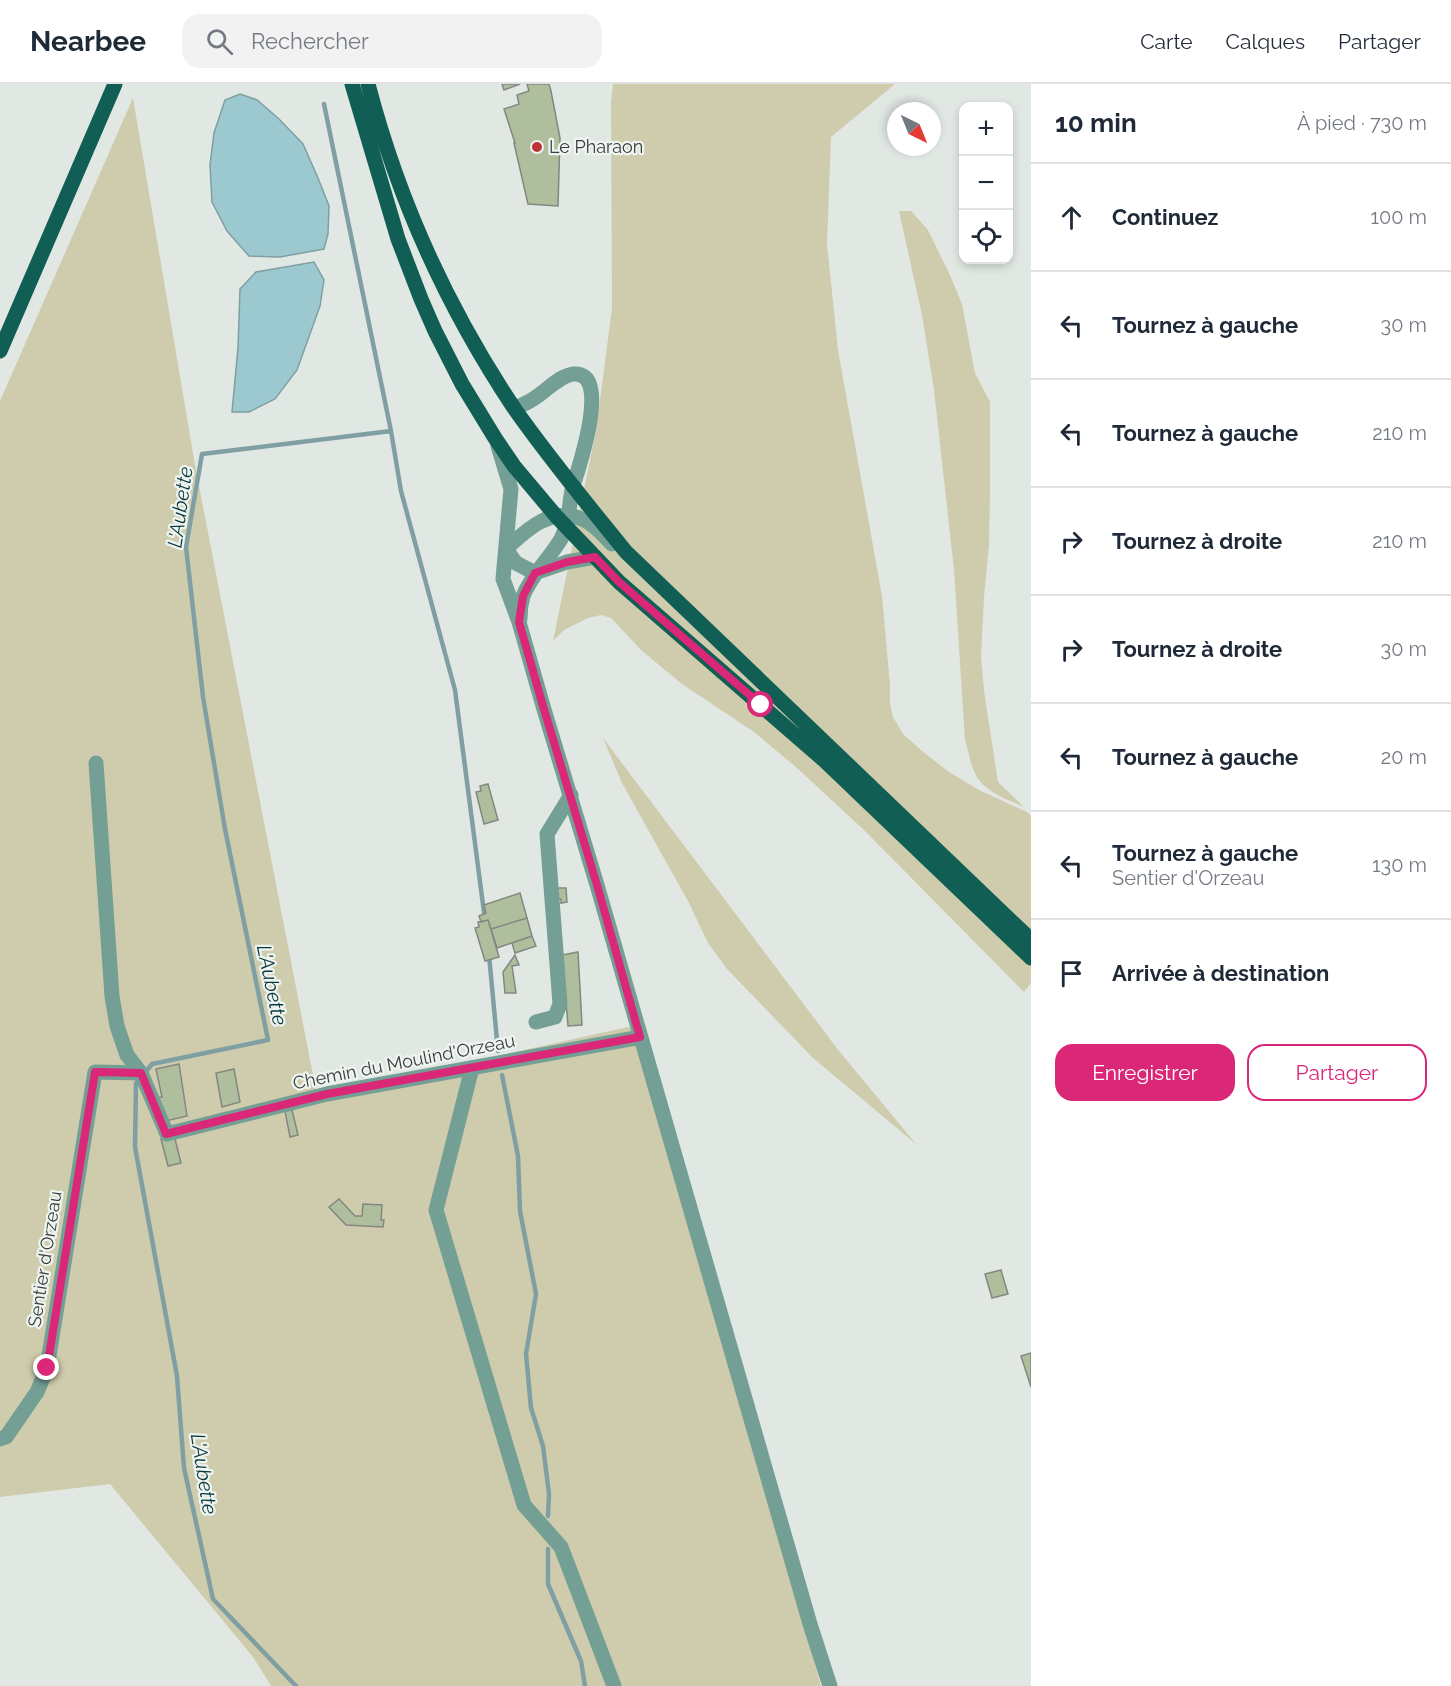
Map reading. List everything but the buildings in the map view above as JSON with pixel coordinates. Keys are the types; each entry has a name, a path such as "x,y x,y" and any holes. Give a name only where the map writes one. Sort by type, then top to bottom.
{"main road":[{"path":"0,351 116,84"},
{"path":"352,84 398,239 421,299 462,384 514,465 619,582 825,761 1031,958"},
{"path":"368,84 390,157 412,218 436,270 468,332 515,408 573,487 626,552 1031,940"}],"street":[{"path":"515,408 529,402 559,380 572,374 579,374 587,381 592,402 589,434 564,520 554,550 535,573 523,596 519,622"},
{"path":"495,438 511,484 503,579 519,622 571,795 810,1624 830,1686"},
{"path":"506,549 529,528 542,520 584,520 597,528 618,550 626,552"},
{"path":"506,549 516,563 535,573 567,562 595,557"},
{"path":"96,763 112,996 117,1026 127,1055 142,1075"},
{"path":"536,1022 555,1017 560,1004 547,834 571,795"},
{"name":"Chemin du Moulind'Orzeau","path":"142,1075 166,1134 327,1094 640,1037"},
{"path":"472,1068 436,1210 524,1505 561,1547 614,1686"},
{"name":"Sentier d'Orzeau","path":"0,1439 6,1437 37,1392 47,1368 95,1072 142,1075"}],"shaded area":[{"path":"613,84 895,84 831,137 827,244 838,350 882,596 890,704 893,717 903,734 949,772 1031,816 1031,983 1024,992 864,830 797,768 754,732 682,684 642,651 611,618 601,615 588,618 564,630 553,641 596,431 612,308 611,102"},
{"path":"133,98 195,465 317,1096 637,1025 821,1686 271,1686 253,1657 110,1484 0,1497 0,401"},
{"path":"899,211 911,211 928,230 950,275 962,304 975,373 990,402 989,545 981,656 998,782 1024,807 994,793 983,785 972,766 965,740 954,570 934,390 922,315"},
{"path":"603,738 839,1051 916,1144 813,1058 727,969 708,943 689,903 622,783"}],"water":[{"path":"240,94 257,100 303,144 329,206 328,234 324,249 280,257 249,256 227,231 212,202 210,165 214,133 225,100"},
{"path":"314,262 324,280 320,306 297,370 275,399 249,412 232,412 238,348 240,289 256,272"}],"waterway":[{"name":"L'Aubette","path":"324,104 391,431 401,491 455,690 485,920"},
{"name":"L'Aubette","path":"145,1073 152,1064 268,1040 225,829 203,697 186,547 202,454 391,431"},
{"name":"L'Aubette","path":"489,955 498,1051"},
{"name":"L'Aubette","path":"502,1075 518,1156 520,1211 536,1294 526,1354 531,1408 543,1446 549,1494 548,1516"},
{"name":"L'Aubette","path":"139,1080 136,1083 135,1147 177,1376 184,1468 213,1599 296,1686"},
{"name":"L'Aubette","path":"548,1549 548,1584 581,1661 585,1686"}],"place":[{"name":"Le Pharaon","path":"537,147"}],"route":[{"path":"47,1368 95,1072 141,1073 166,1134 327,1094 640,1037 519,622 523,596 535,573 567,562 595,557 619,582 761,705"}]}
